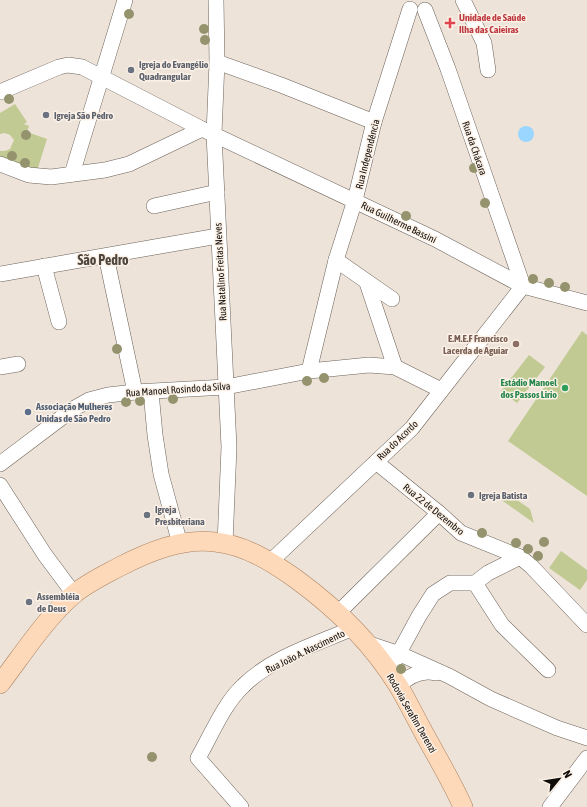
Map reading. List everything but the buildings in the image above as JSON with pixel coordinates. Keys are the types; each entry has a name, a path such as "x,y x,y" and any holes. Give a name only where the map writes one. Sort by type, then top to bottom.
{"main road":[{"name":"Rodovia Serafim Derenzi","path":"0,684 55,613 74,594 133,560 161,548 198,542 225,544 271,561 338,613 367,643 393,679 454,786 463,807"}],"street":[{"path":"72,174 125,0"},
{"name":"Rua Natalino Freitas Neves","path":"216,0 217,62 208,131 217,192 229,447 225,544"},
{"path":"462,0 484,43 488,70"},
{"name":"Rua Independência","path":"309,370 336,260 355,200 374,122 418,5"},
{"name":"Rua da Chácara","path":"418,5 448,69 523,286"},
{"path":"217,62 281,85 374,122"},
{"path":"0,92 68,65 82,67 102,76"},
{"name":"Rua Guilherme Bassini","path":"102,76 187,121 435,239 523,286 587,303"},
{"path":"2,168 29,175 51,177 120,168 208,131"},
{"path":"154,206 217,192"},
{"path":"0,274 218,236"},
{"path":"106,256 135,392"},
{"path":"336,260 392,299"},
{"path":"44,266 59,322"},
{"path":"367,283 395,367"},
{"name":"Rua do Acordo","path":"271,561 412,428 523,286"},
{"path":"0,367 18,364"},
{"name":"Rua Manoel Rosindo da Silva","path":"0,464 74,409 89,400 108,395 226,387 309,370 369,365 395,367 441,390"},
{"path":"151,392 154,434 161,474 180,544"},
{"name":"Rua 22 de Dezembro","path":"376,462 439,512 461,533 520,557 531,566 587,625"},
{"path":"0,485 45,555 74,594"},
{"path":"338,613 439,512"},
{"path":"393,679 400,654 419,616 433,594 450,584 475,583 488,574 520,557"},
{"path":"475,583 502,625 548,670"},
{"name":"Rua João A. Nascimento","path":"241,807 198,758 227,707 243,686 275,663 353,628"},
{"path":"367,643 400,654 449,676 491,699 557,728 587,738"},
{"path":"393,679 430,671 449,676"},
{"path":"550,807 587,758"}],"green space":[{"path":"15,104 27,122 24,124 29,126 27,132 47,139 37,171 16,165 0,157 0,151 10,149 14,140 10,135 5,133 0,134 0,113"},
{"name":"Estádio Manoel dos Passos Lirio","path":"582,331 587,335 587,496 508,441"},
{"path":"529,355 545,367 517,403 501,391"},
{"path":"504,491 530,509 534,523 500,499"},
{"path":"561,551 587,570 587,580 580,590 549,568"}],"water":[{"path":"526,126 532,128 534,134 532,140 526,142 520,140 518,134 520,128"}],"place":[{"name":"Unidade de Saúde Ilha das Caieiras","path":"450,23"},
{"name":"Igreja do Evangélio Quadrangular","path":"131,70"},
{"name":"Igreja São Pedro","path":"46,115"},
{"name":"E.M.E.F Francisco Lacerda de Aguiar","path":"516,344"},
{"name":"Estádio Manoel dos Passos Lirio","path":"565,388"},
{"name":"Associação Mulheres Unidas de São Pedro","path":"28,412"},
{"name":"Igreja Batista","path":"471,495"},
{"name":"Igreja Presbiteriana","path":"147,515"},
{"name":"Assembléia de Deus","path":"29,602"}],"district":[{"name":"São Pedro","path":"103,260"}]}
